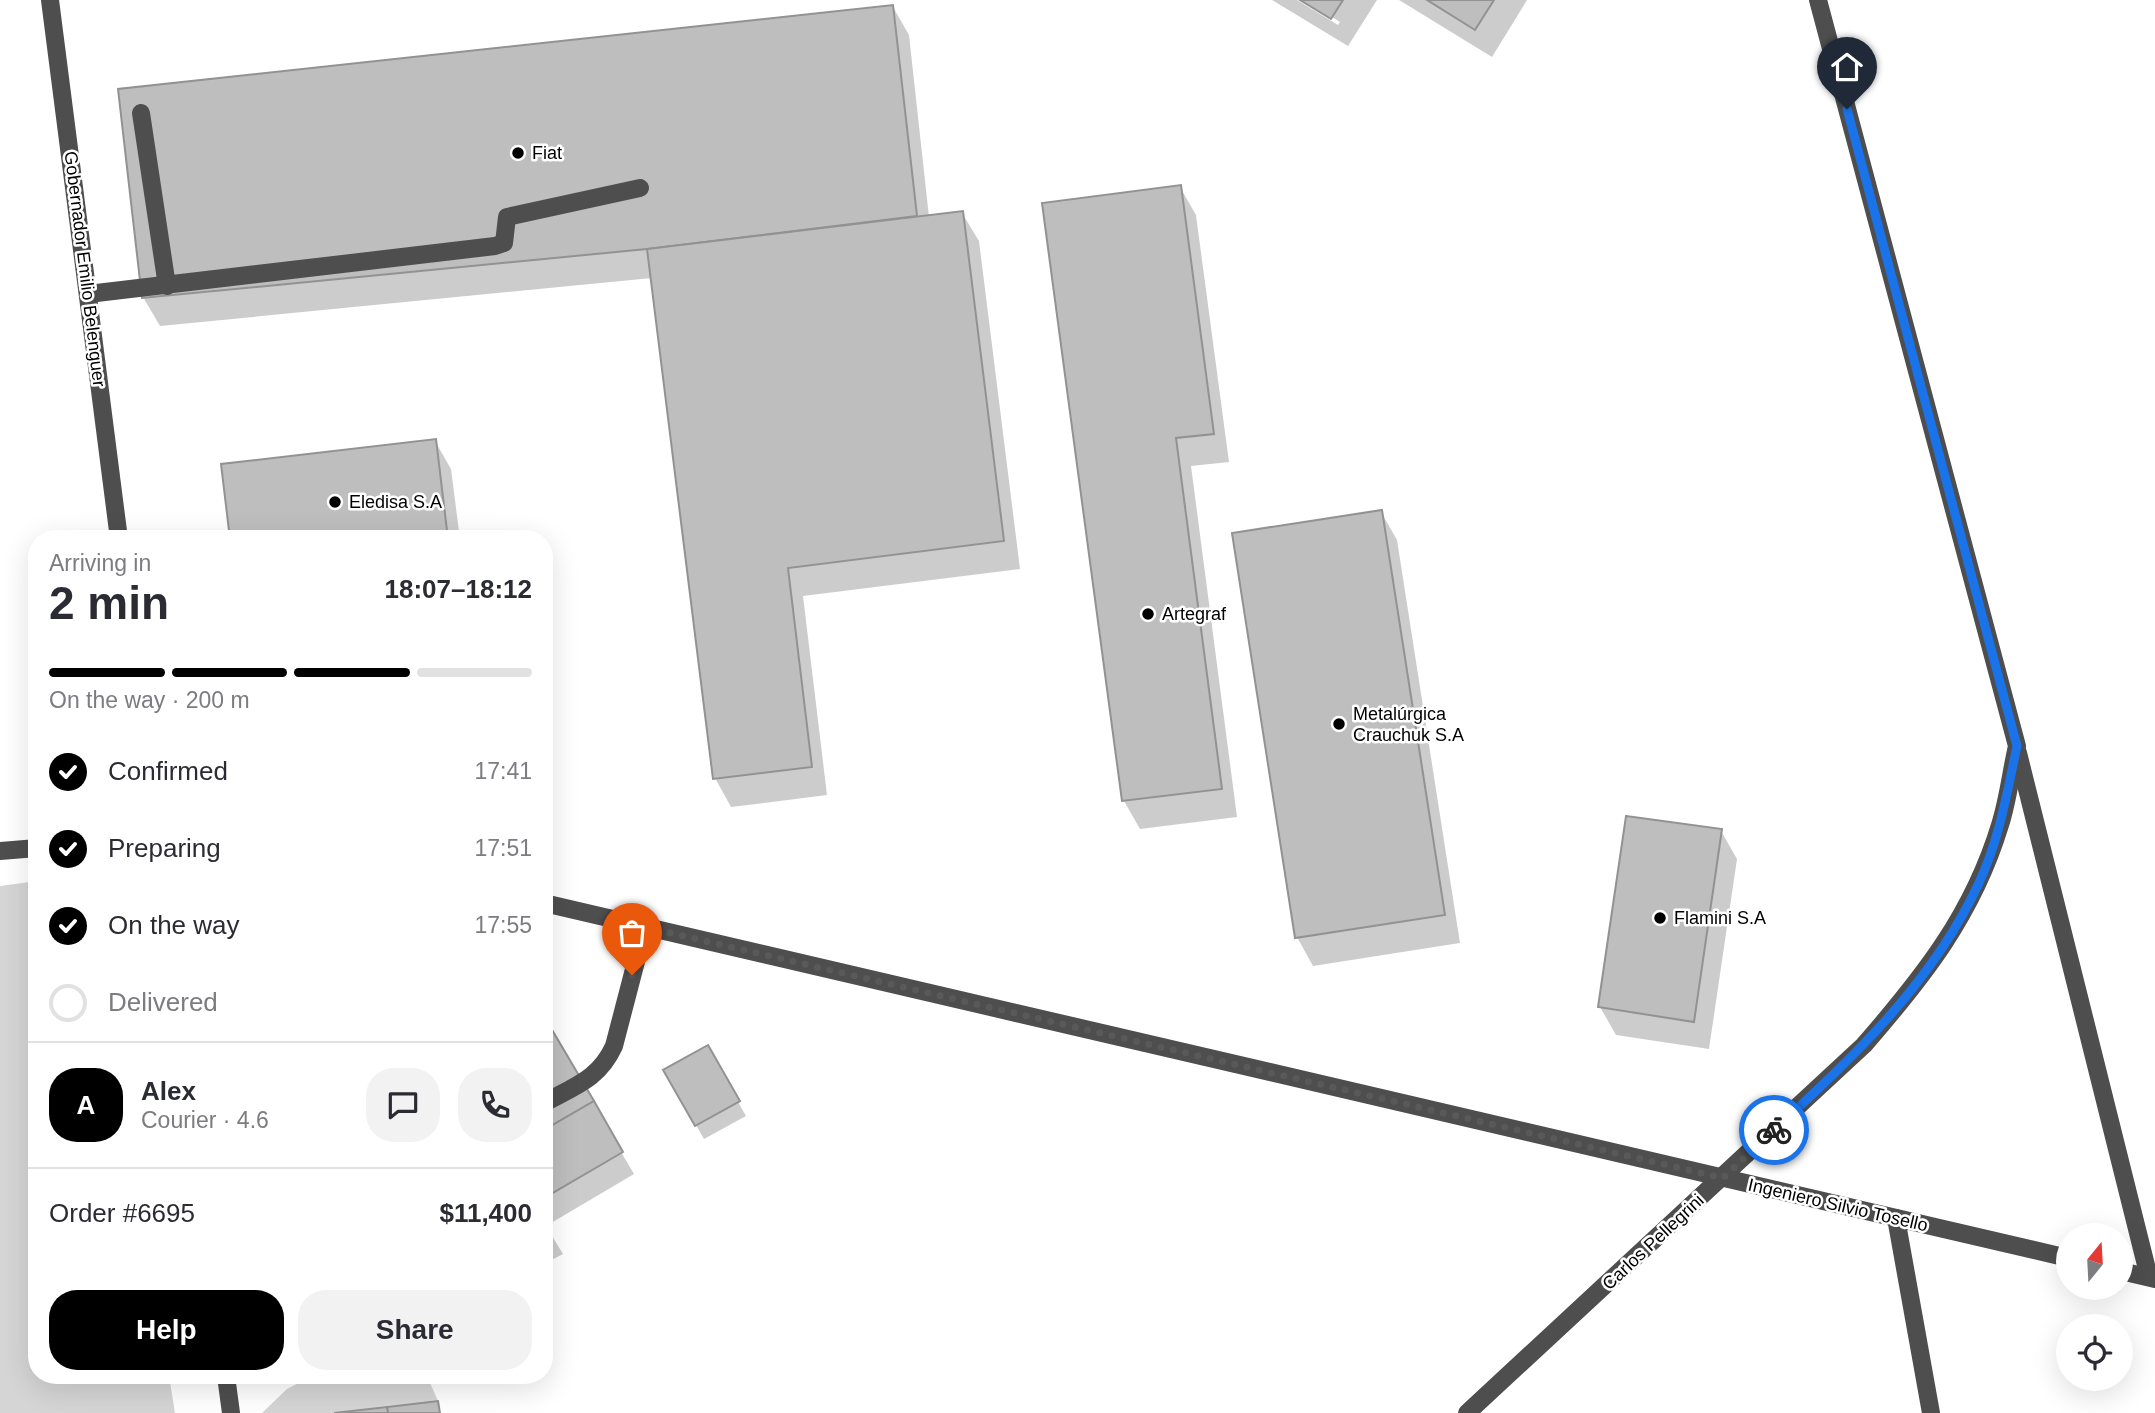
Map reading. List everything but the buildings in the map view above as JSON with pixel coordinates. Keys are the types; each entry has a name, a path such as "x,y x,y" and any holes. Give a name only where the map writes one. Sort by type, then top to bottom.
{"street":[{"name":"Gobernador Emilio Belenguer","path":"50,0 118,530"},
{"name":"Carlos Pellegrini","path":"1818,0 2017,746 2152,1278"},
{"path":"141,113 167,286"},
{"path":"88,294 495,246 504,243 507,217 640,188"},
{"name":"Carlos Pellegrini","path":"1467,1413 1864,1045 1909,994 1948,940 1979,884 2001,823 2017,746"},
{"path":"0,851 28,849"},
{"name":"Ingeniero Silvio Tosello","path":"553,905 2056,1255"},
{"path":"553,1098 596,1074 607,1062 614,1046 645,927"},
{"path":"1896,1218 1931,1413"},
{"path":"2133,1274 2152,1278"},
{"path":"227,1384 231,1413"}],"shaded area":[{"path":"28,882 28,1384 170,1384 175,1413 0,1413 0,886"},
{"path":"297,1384 431,1384 438,1401 334,1413 262,1413 287,1389"}],"way so far":[{"path":"632,975 645,927 1723,1178 1774,1130"}],"place":[{"name":"Fiat","path":"518,153"},
{"name":"Eledisa S.A","path":"335,502"},
{"name":"Artegraf","path":"1148,614"},
{"name":"Metalúrgica Crauchuk S.A","path":"1339,724"},
{"name":"Flamini S.A","path":"1660,918"}],"route":[{"path":"1774,1130 1864,1045 1909,994 1948,940 1979,884 2001,823 2017,746 1847,109"}]}
